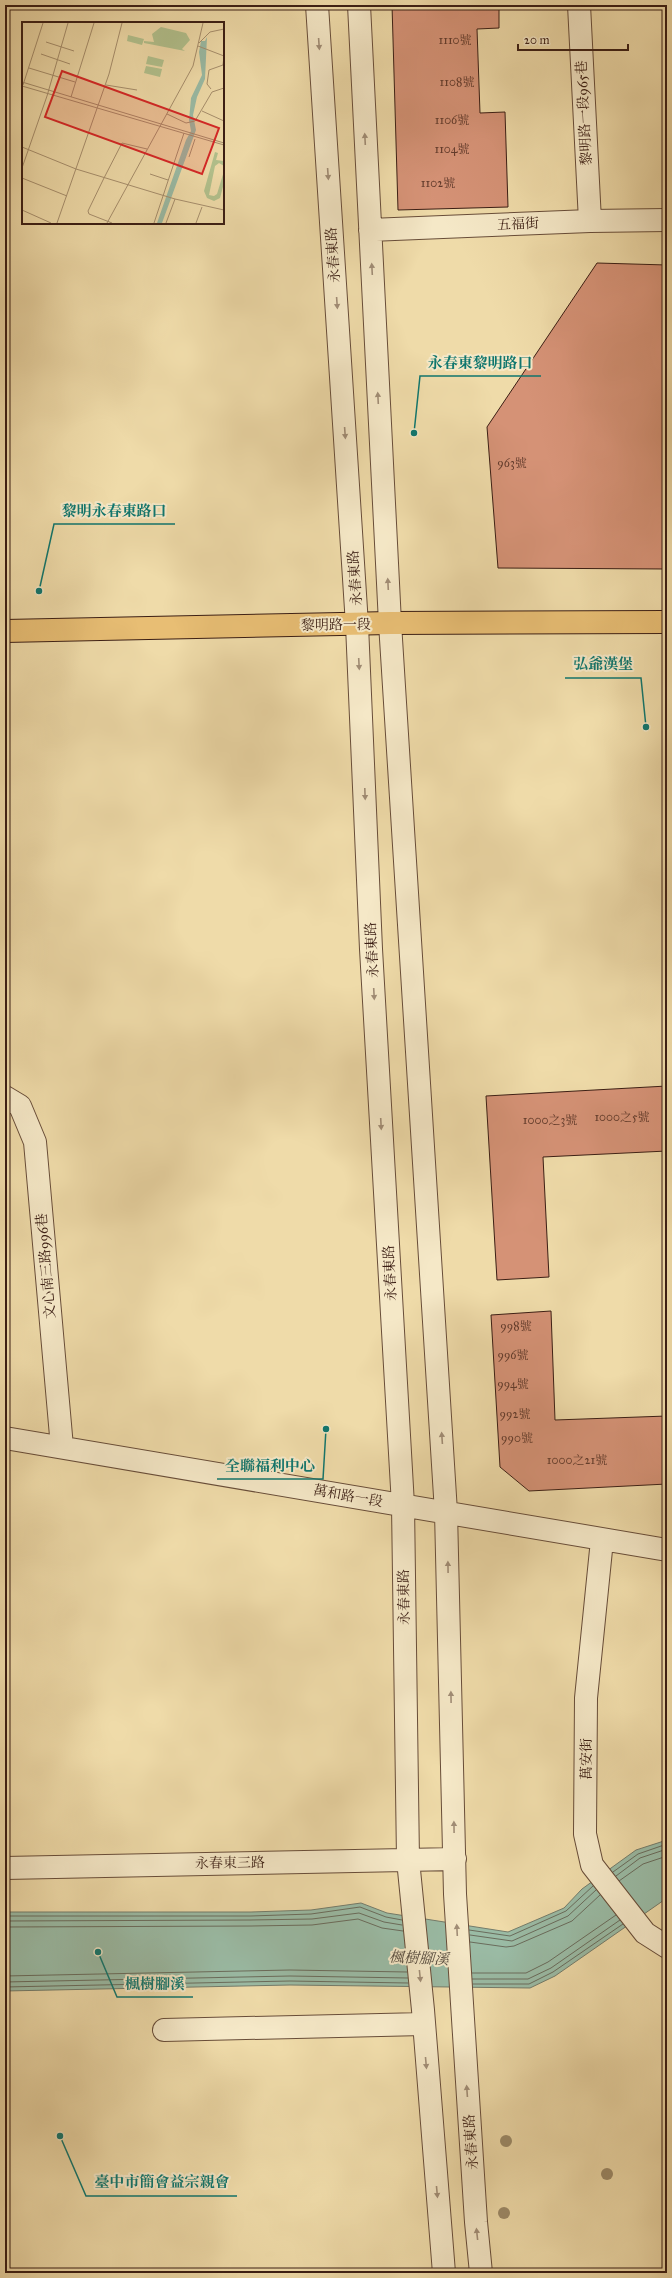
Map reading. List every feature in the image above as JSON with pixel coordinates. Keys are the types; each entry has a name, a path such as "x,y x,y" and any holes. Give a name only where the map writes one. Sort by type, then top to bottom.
{"main road":[{"name":"黎明路一段","path":"5,631 357,625 390,623 667,622"}],"street":[{"name":"永春東路","path":"317,5 357,625 371,949 403,1505 408,1860 423,2017"},
{"path":"359,5 390,623 446,1512 455,1859"},
{"name":"黎明路一段965巷","path":"579,5 590,221"},
{"name":"五福街","path":"370,230 590,221 667,220"},
{"name":"文心南三路996巷","path":"5,1097 20,1106 35,1142 62,1447"},
{"name":"萬和路一段","path":"5,1438 667,1550"},
{"name":"萬安街","path":"602,1540 586,1698 585,1834 592,1865 645,1933 667,1947"},
{"name":"永春東路","path":"455,1859 462,2011 481,2273"},
{"name":"永春東三路","path":"5,1868 455,1859"},
{"path":"164,2030 423,2017 444,2273"}],"water":[{"path":"667,1840 667,1898 555,1976 530,1988 290,1985 5,1991 5,1912 251,1912 311,1910 361,1903 387,1913 508,1932 564,1908 582,1889 636,1850"}],"building":[{"path":"392,5 499,5 499,28 477,29 480,113 505,112 508,207 398,210"},
{"path":"597,263 667,265 667,569 498,568 487,427"},
{"path":"667,1086 667,1151 543,1157 549,1277 497,1280 486,1096"},
{"path":"551,1311 555,1420 667,1416 667,1484 529,1491 500,1467 491,1315"}],"place":[{"name":"永春東黎明路口","path":"414,433"},
{"name":"黎明永春東路口","path":"39,591"},
{"name":"弘爺漢堡","path":"646,727"},
{"name":"全聯福利中心","path":"326,1429"},
{"name":"楓樹腳溪","path":"98,1952"},
{"name":"臺中市簡會益宗親會","path":"60,2136"}]}
